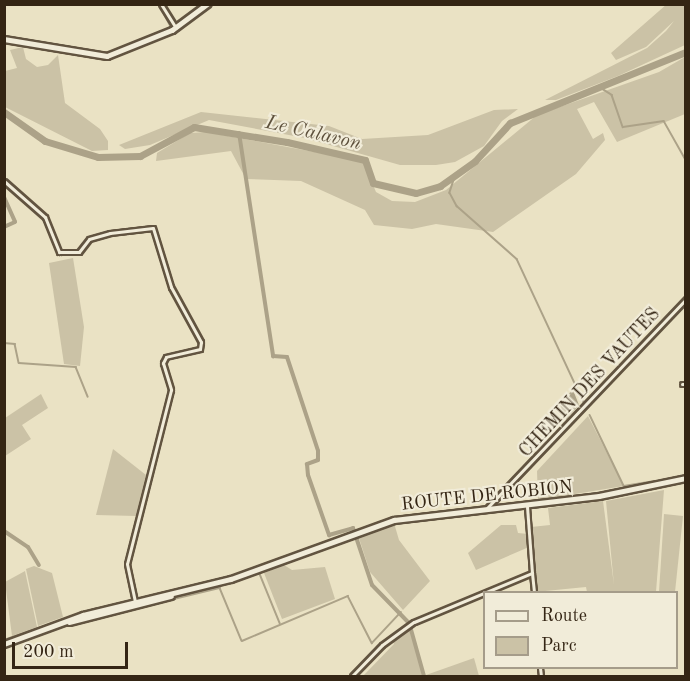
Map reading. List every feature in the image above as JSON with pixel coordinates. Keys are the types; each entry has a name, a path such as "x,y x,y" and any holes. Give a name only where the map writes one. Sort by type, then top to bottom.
{"main road":[{"path":"4,39 107,56 176,28 207,4"},
{"name":"ROUTE DE ROBION","path":"56,625 194,589 394,520 487,508 527,506 627,492 686,478"},
{"name":"ROUTE DE ROBION","path":"4,644 56,625 135,602 194,589"}],"street":[{"path":"161,4 176,28"},
{"path":"4,181 45,217 59,252 79,252 89,239 110,233 153,228 171,287 201,342 200,349 166,357 163,363 171,390 127,564 135,602 118,610"},
{"name":"CHEMIN DES VAUTES","path":"487,508 686,299"},
{"path":"527,506 534,591"},
{"path":"489,591 532,573"},
{"path":"352,676 382,645 414,622 483,593"}],"green space":[{"path":"667,4 685,5 685,45 618,76 556,100 545,100 647,48 674,21 646,47 616,60 611,53"},
{"path":"23,47 26,59 37,67 48,65 58,55 65,103 100,129 108,141 108,150 92,151 5,107 5,71 17,68 10,50"},
{"path":"685,57 685,114 617,142 594,102 577,109 593,139 603,133 605,140 576,174 493,232 436,224 412,229 374,225 365,210 301,181 246,179 231,151 156,161 157,153 190,133 206,132 363,161 376,192 392,201 415,202 446,190 537,115 659,72"},
{"path":"518,109 502,121 484,146 455,162 436,165 400,165 305,138 209,120 150,145 125,149 119,145 201,112 329,126 362,139 428,135 494,110"},
{"path":"73,258 84,327 80,366 64,364 49,263"},
{"path":"41,394 48,408 22,425 31,439 5,456 5,418"},
{"path":"588,416 624,486 538,500 537,471"},
{"path":"113,449 146,475 136,516 96,515"},
{"path":"664,490 656,591 587,591 586,587 535,591 531,527 550,525 548,508 603,501 614,585 606,501"},
{"path":"664,514 683,516 675,591 659,591"},
{"path":"394,523 399,540 430,581 403,610 370,572 358,535"},
{"path":"501,525 516,525 518,533 528,534 529,547 476,570 468,553"},
{"path":"284,565 292,570 325,567 335,599 282,619 264,573"},
{"path":"34,566 52,573 63,617 38,626 26,569"},
{"path":"25,571 37,627 12,636 5,582"},
{"path":"409,628 423,676 363,676 394,644 392,639"},
{"path":"474,658 479,676 426,676 426,675"}],"shaded area":[{"path":"573,390 579,405 566,420 559,402"}],"waterway":[{"path":"159,4 171,27"},
{"path":"163,4 169,14"},
{"path":"11,38 47,44"},
{"name":"Le Calavon","path":"4,112 45,141 98,157 140,156 194,127 287,142 365,160 373,183 416,193 440,186 475,161 510,123 686,52"},
{"path":"601,88 612,95 623,127 664,121 686,160"},
{"path":"239,133 273,356 287,357 318,451 318,460 307,464 308,475 329,535 353,528 372,585 409,623"},
{"path":"456,174 450,193 457,206 517,259 584,403"},
{"path":"4,197 15,222 4,227"},
{"path":"4,343 15,344 19,363 76,367 88,397"},
{"path":"590,415 624,486 655,481"},
{"path":"4,531 28,547 39,565"},
{"path":"260,574 280,623"},
{"path":"149,605 220,588 242,641 348,596 372,643 401,612"},
{"path":"4,640 97,608"},
{"path":"410,626 424,676"}]}
